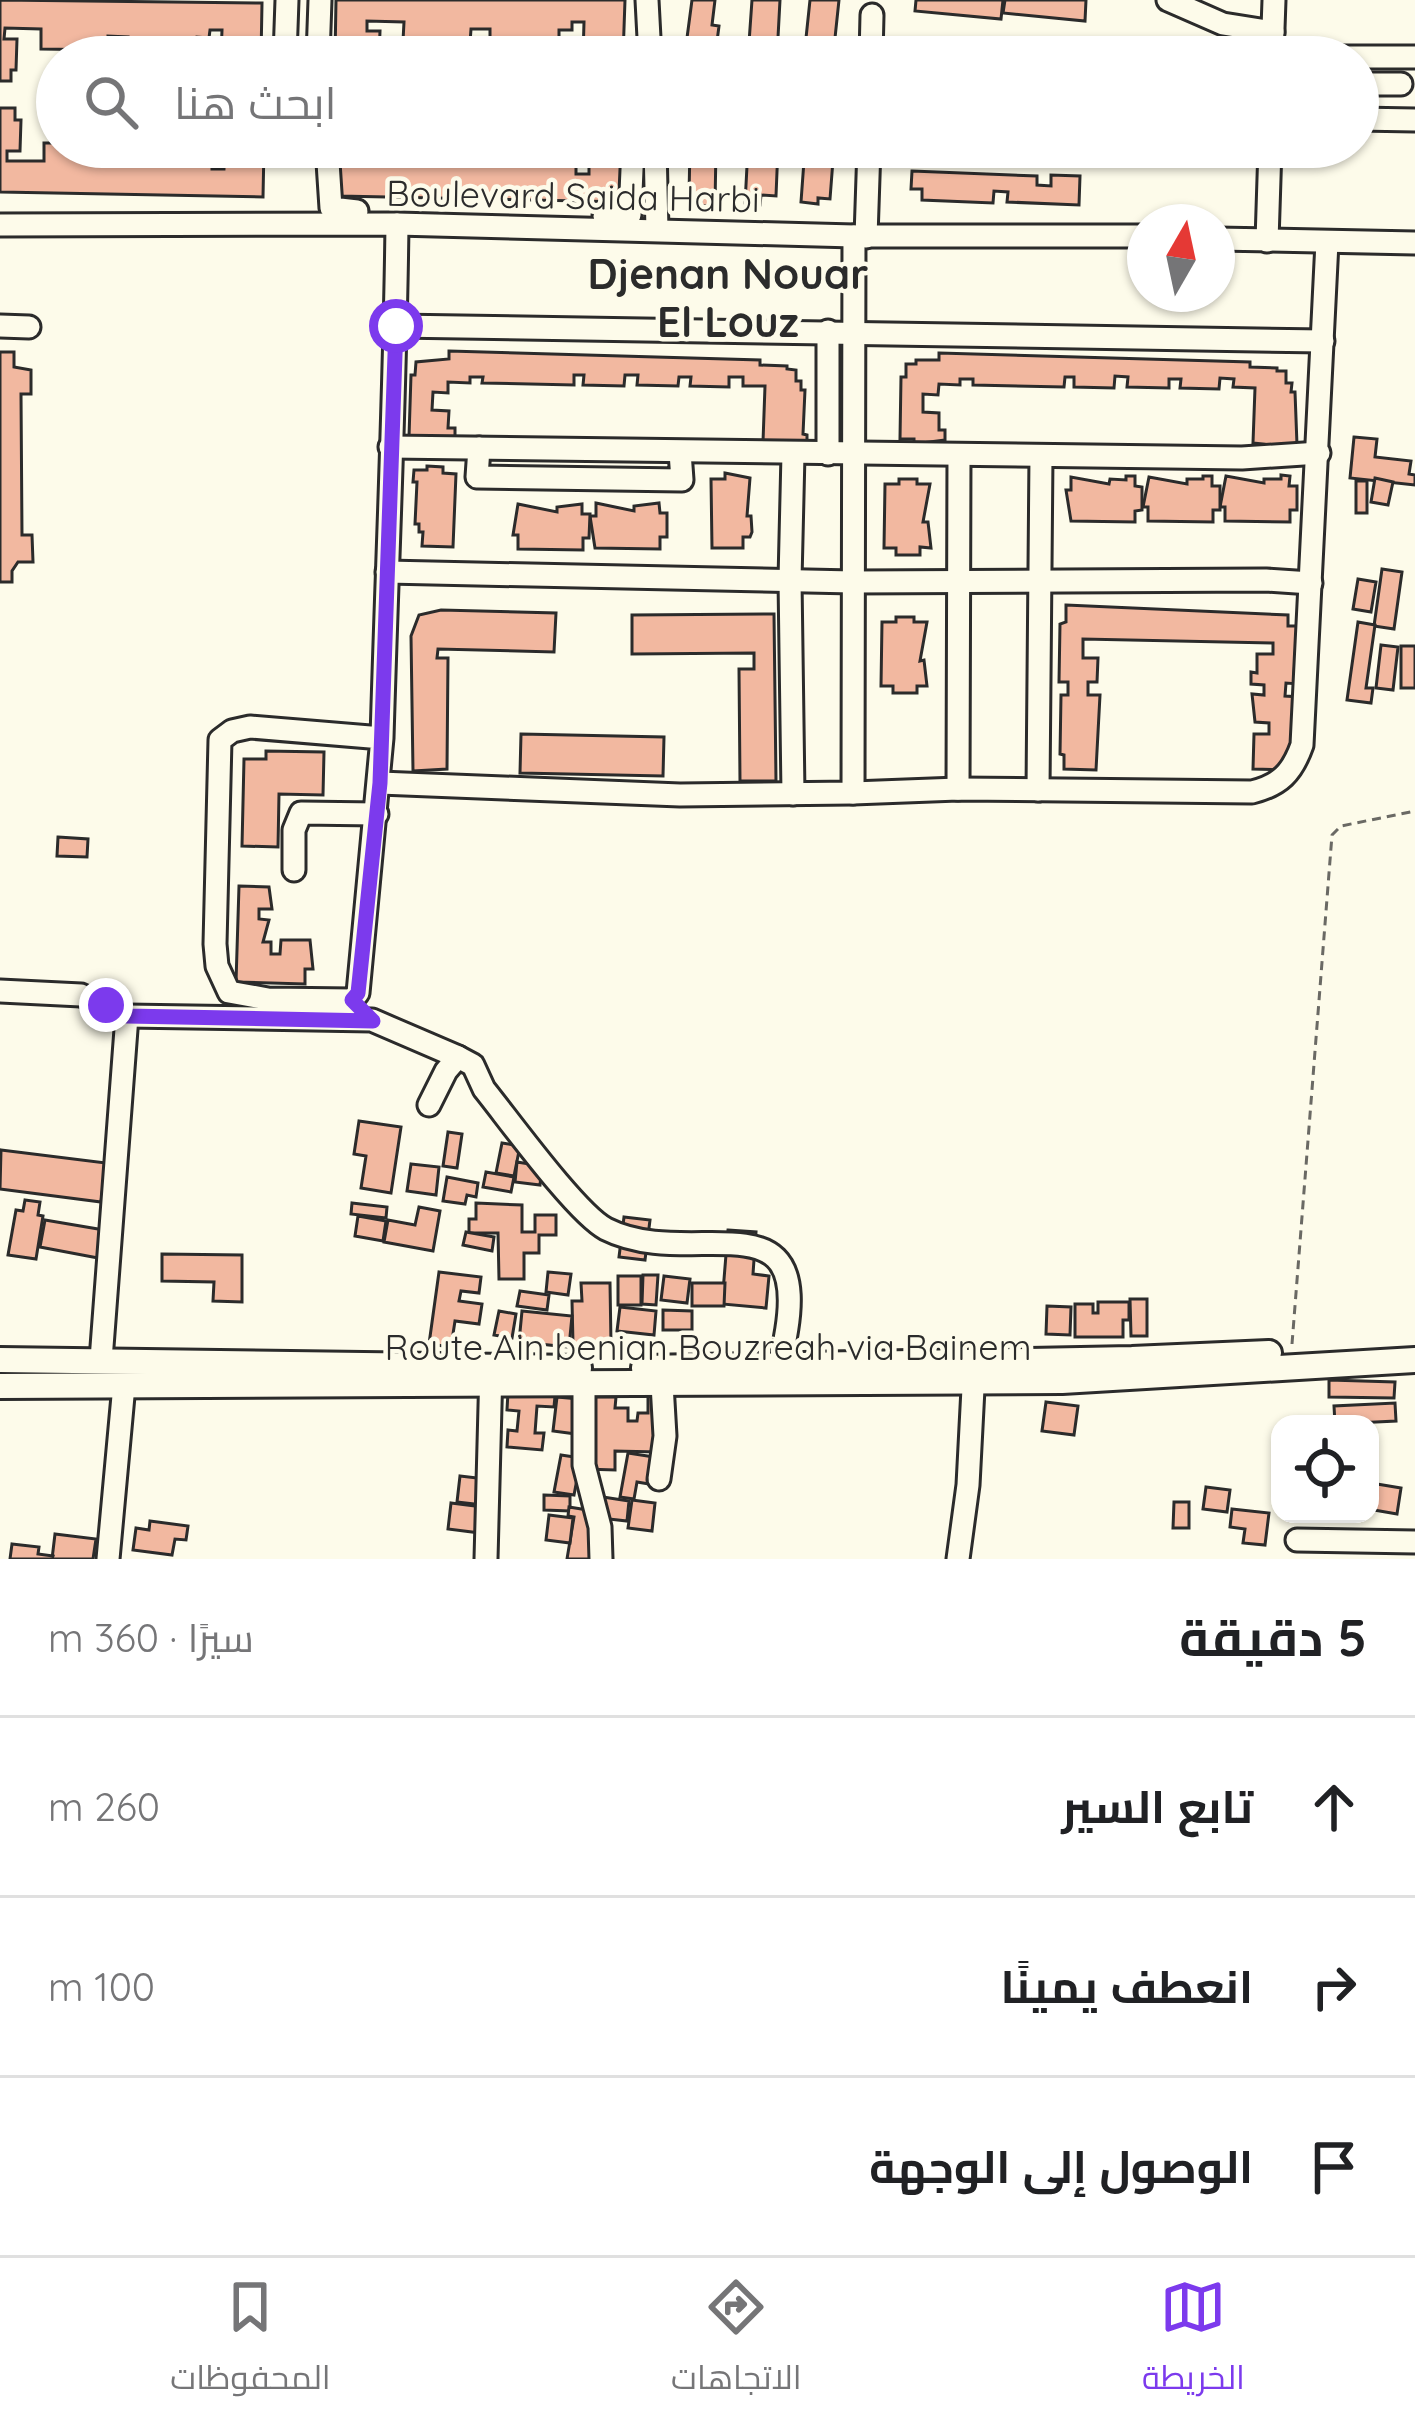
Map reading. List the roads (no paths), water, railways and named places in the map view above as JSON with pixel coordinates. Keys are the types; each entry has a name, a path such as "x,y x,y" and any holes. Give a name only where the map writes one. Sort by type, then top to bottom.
{"main road":[{"name":"Route Ain benian Bouzreah via Bainem","path":"0,1360 101,1360 584,1385 974,1372 1415,1345"},
{"name":"Route Ain benian Bouzreah via Bainem","path":"0,1386 491,1377 778,1366 1157,1376 1415,1360"}],"street":[{"path":"286,36 287,0"},
{"path":"319,36 320,0"},
{"path":"635,36 636,0"},
{"path":"647,0 649,36"},
{"path":"1168,0 1223,24 1273,32"},
{"path":"1273,36 1274,0"},
{"path":"872,15 872,36"},
{"path":"1379,57 1415,57"},
{"path":"1379,84 1401,84"},
{"path":"1379,119 1415,120"},
{"path":"327,168 328,200 339,211 623,216 633,209 633,168"},
{"path":"656,168 657,230"},
{"path":"853,793 855,332 867,168"},
{"path":"1267,241 1269,168"},
{"path":"352,1000 358,993 380,783 397,224"},
{"name":"Boulevard Saida Harbi","path":"0,225 397,224 860,236 1127,236"},
{"path":"1235,240 1415,243"},
{"path":"380,783 680,795 958,789 1252,792 1271,787 1286,776 1302,746 1328,242"},
{"path":"0,326 29,327"},
{"path":"396,326 1323,340"},
{"path":"828,332 828,454"},
{"path":"390,447 1242,458 1319,453"},
{"path":"793,454 793,794"},
{"path":"958,789 959,455"},
{"path":"1038,790 1041,456"},
{"path":"387,572 853,583 1311,584"},
{"path":"373,1021 352,1000 268,999 229,992 217,966 214,944 220,740 250,727 382,738"},
{"path":"294,870 293,830 301,813 377,814"},
{"path":"0,992 61,991 97,1000 127,1016 373,1021 458,1057 473,1065 484,1089 602,1227 648,1240 749,1244 773,1253 782,1266 789,1304 778,1366"},
{"path":"101,1360 127,1016"},
{"path":"429,1105 458,1057"},
{"path":"958,1559 974,1372"},
{"path":"486,1559 491,1377"},
{"path":"659,1479 665,1436 662,1384"},
{"path":"108,1559 124,1385"},
{"path":"584,1385 584,1465 600,1527 601,1559"},
{"path":"1297,1540 1415,1541"}],"district":[{"name":"Djenan Nouar El Louz","path":"728,298"}]}
